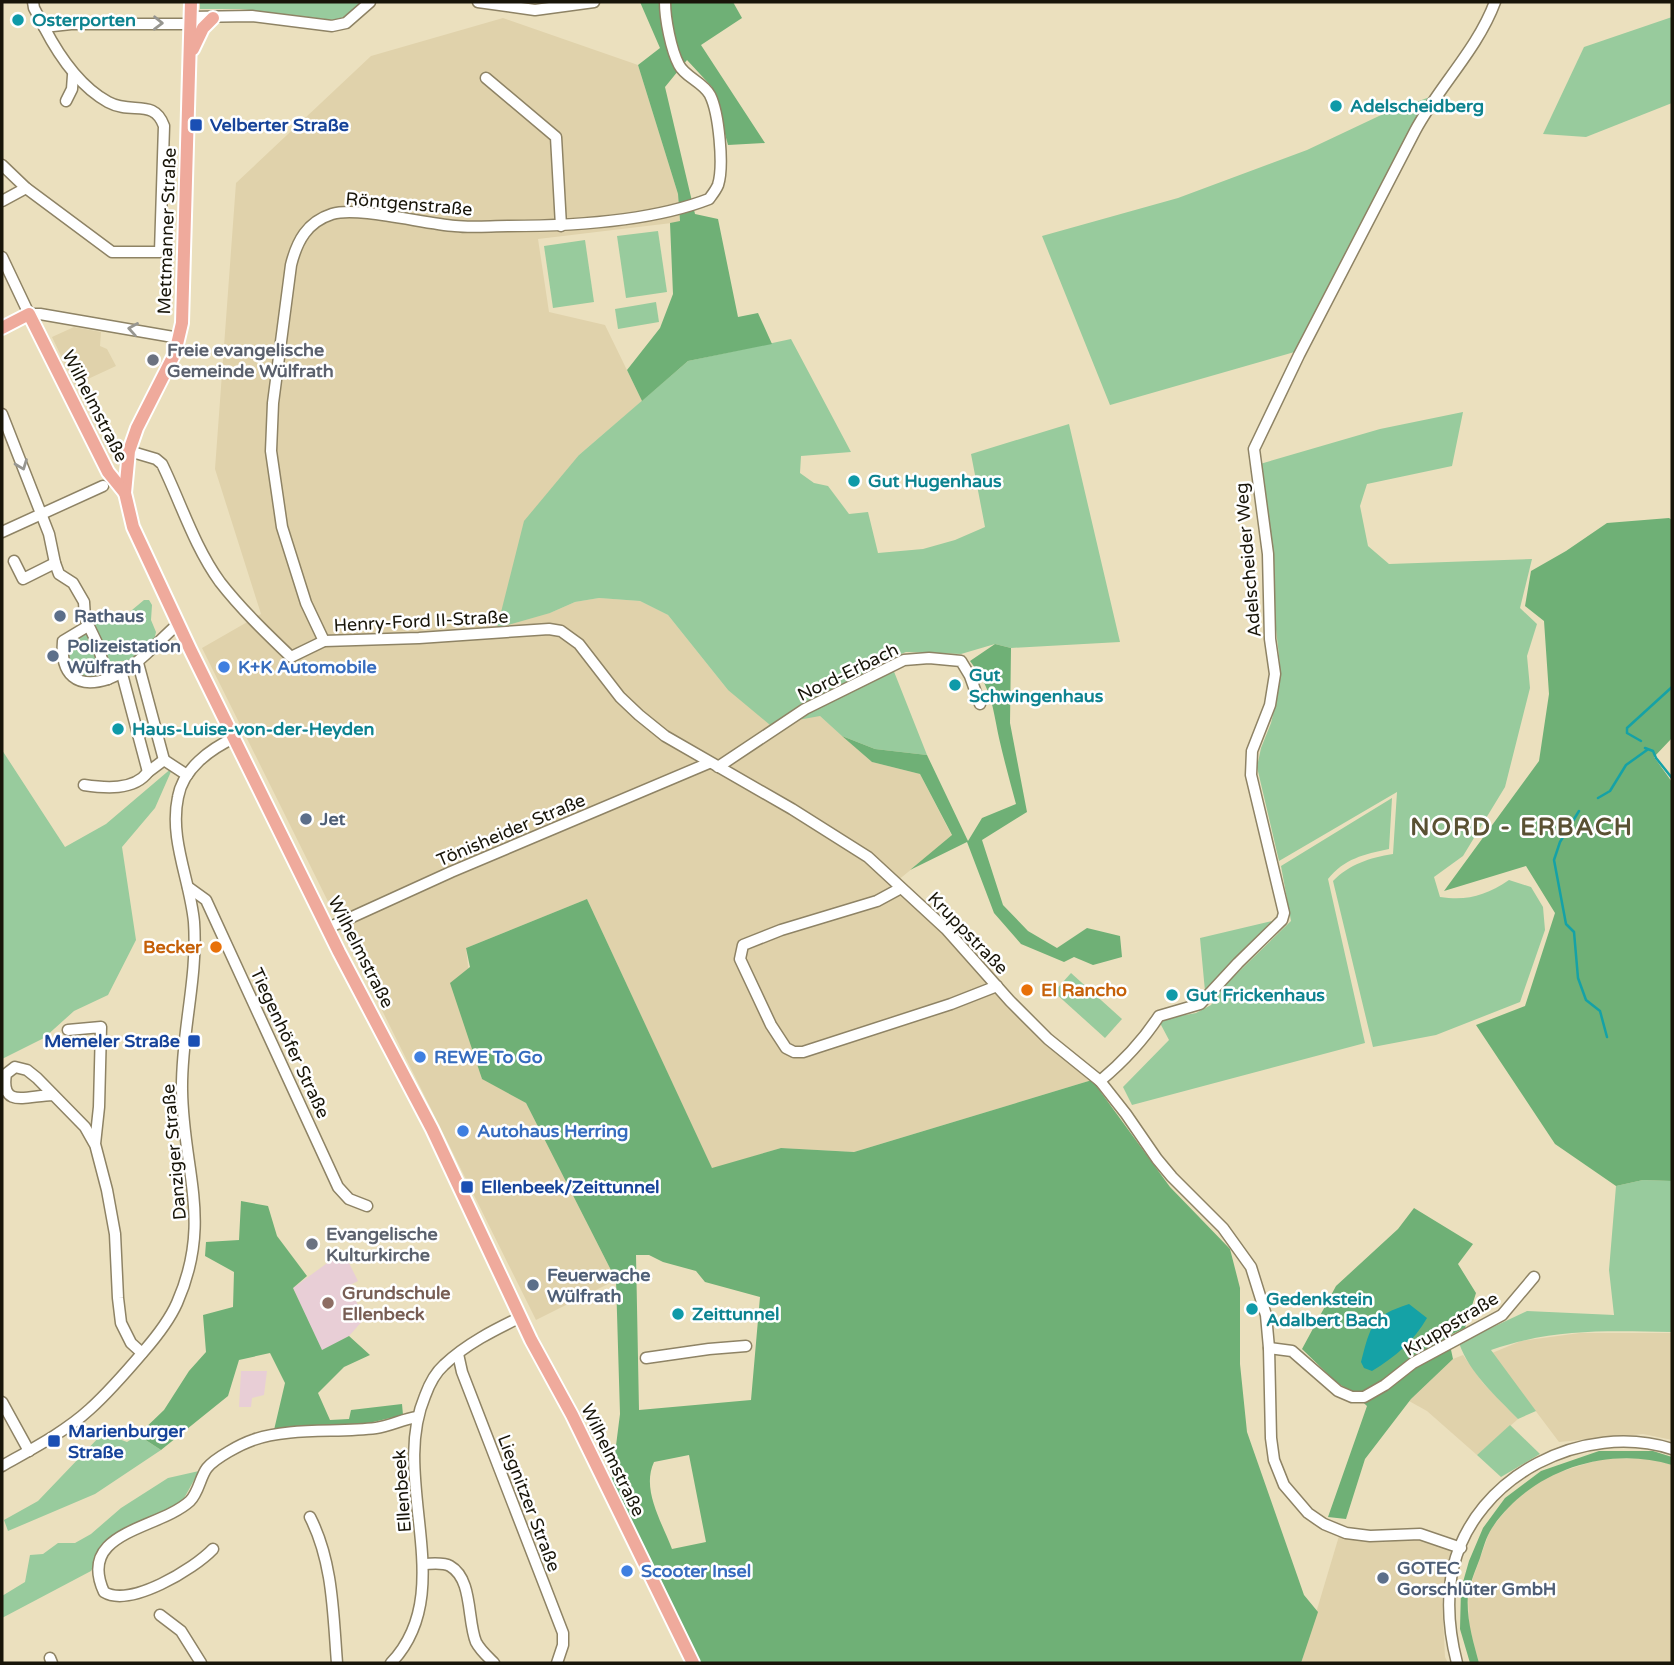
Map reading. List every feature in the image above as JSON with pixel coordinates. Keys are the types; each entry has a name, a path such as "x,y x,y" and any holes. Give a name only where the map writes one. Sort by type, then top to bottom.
{"main road":[{"name":"Mettmanner Straße","path":"125,493 128,456 137,428 175,353 183,314 191,2"},
{"path":"190,56 202,28 213,18"},
{"path":"2,328 29,314"},
{"name":"Wilhelmstraße","path":"29,314 102,460 125,493 133,527 178,624 328,928 432,1129 521,1317 572,1415 692,1663"},
{"path":"102,460 110,463 128,456"}],"street":[{"path":"2,165 26,188 111,251 160,252 164,126 160,114 153,109 132,109 107,102 73,75 44,27 33,2"},
{"path":"44,27 252,16 332,26 346,23 370,2"},
{"path":"478,2 535,10 594,2"},
{"name":"Röntgenstraße","path":"324,641 306,603 282,527 271,451 275,390 290,265 296,244 310,226 335,213 346,212 455,226 561,226 694,205 709,199 717,187 722,164 719,132 711,96 702,84 680,67 669,33 665,2"},
{"name":"Adelscheider Weg","path":"1100,1081 1131,1055 1148,1035 1159,1016 1200,1004 1282,920 1284,913 1251,775 1252,751 1270,705 1275,674 1270,631 1268,554 1254,449 1299,355 1415,131 1465,58 1495,2"},
{"path":"66,101 72,89 73,75"},
{"path":"486,78 555,137 561,226"},
{"path":"2,201 26,188"},
{"name":"Wilhelmstraße","path":"2,257 29,314"},
{"path":"29,314 179,338"},
{"path":"37,331 41,321 51,316"},
{"path":"2,414 49,534 59,574 73,583 84,602 88,626 97,643 108,679"},
{"name":"Henry-Ford II-Straße","path":"128,456 154,458 162,464 196,541 220,581 258,625 291,657 324,641 549,629"},
{"path":"2,532 103,486"},
{"path":"14,561 23,579 55,563"},
{"path":"88,626 63,641 64,659 72,677 81,683 94,684 122,674 138,663 178,624"},
{"name":"Kruppstraße","path":"549,629 561,631 579,645 620,697 664,736 859,851 946,929 1048,1039 1100,1081 1172,1177 1237,1245 1251,1267 1263,1299 1269,1348 1274,1460 1284,1485 1296,1502 1324,1524 1346,1532 1370,1536 1420,1534 1461,1548"},
{"name":"Nord-Erbach","path":"713,765 805,709 904,660 929,658 961,661 970,676 979,704"},
{"path":"138,663 164,760 187,775"},
{"path":"122,674 148,772"},
{"name":"Danziger Straße","path":"2,1466 88,1411 161,1332 176,1305 186,1278 196,1227 195,1193 182,1091 183,1055 195,954 194,920 179,851 176,821 178,795 187,775 199,760 220,744 234,738"},
{"path":"84,785 110,788 129,784 144,777 164,760"},
{"name":"Tönisheider Straße","path":"328,928 452,872 713,765"},
{"name":"Tiegenhöfer Straße","path":"188,887 205,900 338,1187 349,1199 367,1206"},
{"path":"901,888 877,901 781,930 743,945 740,960 782,1044 794,1052 803,1052 997,986"},
{"path":"68,1030 101,1027 95,1144"},
{"path":"53,1096 35,1095 16,1099 8,1096 4,1086 6,1074 15,1068 27,1070 85,1127 95,1144 115,1234 121,1323 131,1343 142,1353"},
{"name":"Kruppstraße","path":"1269,1348 1292,1351 1338,1391 1352,1397 1364,1397 1385,1385 1413,1363 1502,1315 1534,1277"},
{"name":"Ellenbeek","path":"391,1663 400,1654 415,1624 421,1602 423,1563 414,1476 417,1417 431,1383 443,1366 489,1333 521,1317"},
{"path":"646,1358 746,1346"},
{"name":"Liegnitzer Straße","path":"458,1354 462,1372 563,1633 563,1645 557,1663"},
{"path":"2,1402 29,1451"},
{"path":"213,1549 186,1572 129,1595 114,1597 104,1592 97,1572 107,1545 127,1532 160,1520 190,1500 206,1469 243,1445 260,1438 379,1427 417,1417"},
{"path":"1457,1663 1449,1608 1454,1566 1471,1527 1493,1497 1521,1473 1576,1447 1608,1441 1645,1441 1672,1449"},
{"path":"310,1517 320,1536 327,1561 337,1663"},
{"path":"423,1563 447,1564 457,1573 465,1587 469,1619 477,1645 494,1663"},
{"path":"160,1615 181,1631 201,1663"}],"shaded area":[{"path":"503,18 638,65 678,194 680,222 538,239 549,312 605,325 642,401 579,455 550,613 575,602 599,598 640,601 668,615 728,690 820,716 872,762 920,774 952,836 891,886 947,938 997,993 1092,1080 854,1152 781,1148 712,1169 587,899 466,948 481,1078 526,1103 616,1280 536,1320 202,648 261,614 215,469 236,183 371,56"},
{"path":"74,327 101,332 100,346 107,349 116,366 75,385 52,337"},
{"name":"Grundschule Ellenbeck","path":"347,1259 358,1281 348,1286 365,1318 349,1336 322,1351 293,1288 330,1261"},
{"path":"1580,1333 1672,1333 1672,1440 1643,1434 1559,1442 1492,1353 1521,1341"},
{"path":"1463,1355 1483,1383 1518,1419 1477,1455 1427,1411 1409,1401 1453,1359"},
{"path":"241,1371 267,1371 264,1395 252,1398 251,1407 239,1407"},
{"path":"1650,1458 1672,1465 1672,1663 1479,1663 1469,1626 1468,1592 1490,1530 1511,1504 1544,1477 1601,1459"},
{"path":"1339,1536 1382,1542 1426,1539 1453,1551 1442,1601 1445,1657 1448,1663 1301,1663"}],"green space":[{"path":"200,2 363,2 348,16 334,20 240,9 200,9"},
{"path":"640,2 733,2 742,18 701,45 765,143 728,145 712,87 687,60 665,87 695,214 718,219 738,317 758,313 772,344 688,361 642,401 627,370 660,328 673,294 670,223 680,221 678,194 638,65 660,48"},
{"path":"1672,17 1672,103 1586,137 1543,134 1584,47"},
{"path":"1435,95 1298,351 1110,405 1042,236 1178,198 1307,150 1379,116"},
{"path":"658,231 667,292 626,298 617,236"},
{"path":"585,240 594,302 553,308 544,246"},
{"path":"656,302 659,322 618,329 615,309"},
{"path":"791,339 851,452 801,456 800,473 814,483 828,486 849,514 868,512 878,553 923,549 955,540 985,527 971,454 1069,424 1120,642 1011,648 995,644 961,654 906,652 876,664 893,669 927,755 875,749 842,736 820,716 770,725 728,690 668,615 640,601 599,598 575,602 550,613 497,628 524,521 579,455 688,361"},
{"path":"1463,412 1452,466 1367,484 1360,506 1368,546 1389,564 1532,559 1520,608 1537,624 1527,656 1530,688 1505,787 1463,856 1434,877 1440,897 1476,896 1509,880 1531,887 1543,907 1545,930 1520,1002 1436,1035 1373,1047 1333,881 1360,863 1393,854 1397,792 1279,861 1257,767 1278,694 1280,665 1274,611 1272,542 1260,464 1380,429"},
{"path":"1669,518 1672,520 1672,738 1654,757 1672,782 1672,1181 1643,1180 1616,1186 1555,1144 1476,1025 1525,1006 1555,913 1526,866 1444,891 1539,761 1549,694 1544,621 1525,606 1531,571 1607,523"},
{"path":"144,600 149,600 152,605 151,620 156,632 154,641 127,665 125,661 107,662 100,638 89,619 96,616 111,623 120,620"},
{"path":"86,633 90,635 103,679 97,681 76,676 66,648 68,642"},
{"path":"995,644 1011,648 1010,723 1027,812 982,840 1003,905 1028,931 1057,948 1087,928 1120,936 1122,957 1093,965 1074,957 1064,962 1021,944 994,913 967,842 910,870 952,835 920,774 872,762 842,736 875,749 927,755 968,841 982,818 1016,804 990,698 983,680 970,661"},
{"path":"2,750 65,847 106,824 173,767 155,808 122,847 136,940 108,995 74,1011 44,1038 2,1059"},
{"path":"1392,798 1389,849 1355,858 1328,879 1365,1043 1132,1105 1123,1087 1169,1040 1160,1023 1169,1018 1196,1013 1211,1005 1224,986 1291,921 1281,866"},
{"path":"587,899 712,1168 781,1148 854,1152 1092,1080 1170,1187 1230,1249 1240,1288 1240,1364 1247,1432 1304,1595 1318,1612 1301,1663 700,1663 611,1485 620,1414 616,1280 526,1103 482,1079 450,983 470,967 466,948","holes":["636,1255 649,1255 663,1262 696,1271 705,1282 760,1297 751,1400 639,1410","689,1455 706,1542 672,1549 654,1506 651,1473 654,1462"]},
{"path":"1272,921 1205,991 1200,938"},
{"path":"1071,973 1122,1019 1105,1038 1054,992"},
{"path":"1643,1180 1672,1181 1672,1332 1603,1331 1559,1334 1491,1350 1536,1411 1518,1419 1477,1375 1459,1343 1527,1311 1614,1315 1609,1270 1616,1186"},
{"path":"241,1201 268,1206 277,1236 307,1276 293,1288 322,1350 349,1336 370,1355 344,1367 318,1393 330,1420 349,1419 351,1410 402,1404 403,1415 356,1426 274,1430 285,1383 270,1353 239,1360 228,1396 161,1450 138,1435 164,1410 189,1371 206,1352 203,1315 233,1307 234,1272 205,1256 206,1242 239,1240"},
{"path":"1414,1208 1473,1244 1458,1264 1476,1293 1465,1328 1448,1336 1453,1359 1411,1399 1365,1459 1346,1519 1328,1517 1367,1406 1351,1391 1337,1383 1302,1349 1336,1286 1398,1229"},
{"path":"1510,1425 1540,1454 1501,1477 1477,1455"},
{"path":"103,1433 127,1442 138,1435 161,1450 95,1494 8,1531 4,1520 38,1501"},
{"path":"1599,1451 1653,1451 1672,1457 1672,1465 1622,1458 1597,1461 1549,1478 1527,1491 1508,1508 1488,1535 1469,1590 1469,1621 1479,1663 1470,1663 1460,1629 1461,1589 1483,1528 1505,1498 1541,1471"},
{"path":"199,1471 182,1502 106,1540 91,1571 2,1618 2,1596 25,1582 30,1555 43,1554 58,1543 75,1543 91,1534 121,1508 168,1478"}],"water":[{"path":"1409,1304 1427,1318 1422,1326 1403,1348 1388,1360 1372,1371 1364,1368 1361,1362 1375,1323 1387,1313"}],"waterway":[{"path":"1641,741 1627,733 1627,728 1672,687"},
{"path":"1645,748 1653,751 1672,778"},
{"path":"1598,798 1610,791 1626,765 1647,750"},
{"path":"1579,811 1560,842 1554,860 1566,924 1574,932 1578,978 1586,1000 1600,1011 1607,1037"}],"place":[{"name":"Osterporten","path":"18,20"},
{"name":"Adelscheidberg","path":"1336,106"},
{"name":"Velberter Straße","path":"196,125"},
{"name":"Freie evangelische Gemeinde Wülfrath","path":"153,360"},
{"name":"Gut Hugenhaus","path":"854,481"},
{"name":"Rathaus","path":"60,616"},
{"name":"Polizeistation Wülfrath","path":"53,656"},
{"name":"K+K Automobile","path":"224,667"},
{"name":"Gut Schwingenhaus","path":"955,685"},
{"name":"Haus-Luise-von-der-Heyden","path":"118,729"},
{"name":"Jet","path":"306,819"},
{"name":"Becker","path":"216,947"},
{"name":"El Rancho","path":"1027,990"},
{"name":"Gut Frickenhaus","path":"1172,995"},
{"name":"Memeler Straße","path":"194,1041"},
{"name":"REWE To Go","path":"420,1057"},
{"name":"Autohaus Herring","path":"463,1131"},
{"name":"Ellenbeek/Zeittunnel","path":"467,1187"},
{"name":"Evangelische Kulturkirche","path":"312,1244"},
{"name":"Feuerwache Wülfrath","path":"533,1285"},
{"name":"Grundschule Ellenbeck","path":"328,1303"},
{"name":"Gedenkstein Adalbert Bach","path":"1252,1309"},
{"name":"Zeittunnel","path":"678,1314"},
{"name":"Marienburger Straße","path":"54,1441"},
{"name":"Scooter Insel","path":"627,1571"},
{"name":"GOTEC Gorschlüter GmbH","path":"1383,1578"}],"district":[{"name":"NORD - ERBACH","path":"1522,827"}]}
